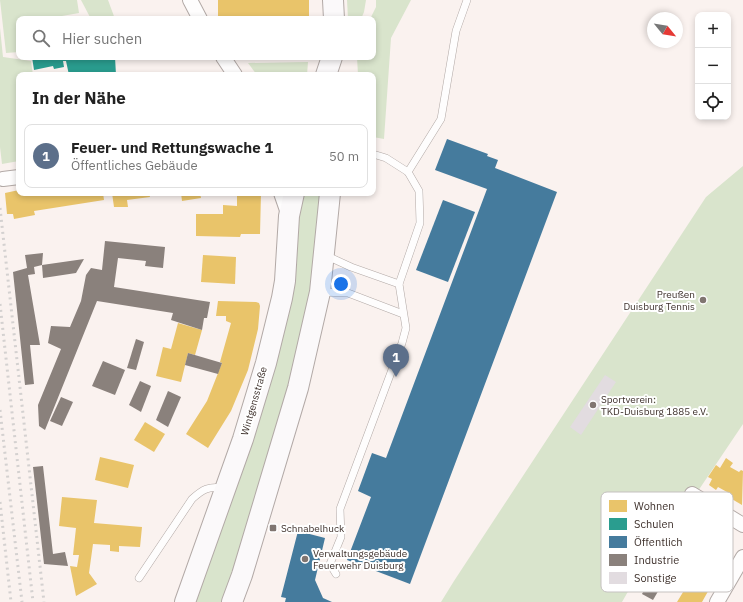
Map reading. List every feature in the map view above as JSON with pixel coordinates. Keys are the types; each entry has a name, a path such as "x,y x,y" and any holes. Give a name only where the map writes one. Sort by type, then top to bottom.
{"main road":[{"path":"333,0 334,16"},
{"path":"327,72 331,60"},
{"path":"336,60 338,72"},
{"name":"Wintgensstraße","path":"185,602 243,439 266,363 285,281 289,216 293,196"},
{"path":"232,602 242,575 298,388 320,292 330,196"},
{"path":"242,575 246,602"}],"street":[{"path":"190,0 198,16"},
{"path":"225,60 233,72"},
{"path":"3,179 16,177"},
{"path":"282,196 289,216"},
{"path":"733,519 743,525"},
{"path":"733,574 743,557"},
{"path":"717,602 723,592"}],"lane":[{"path":"408,172 441,119 456,31 467,0"},
{"path":"336,574 330,564 341,537 340,508 402,343 406,328 400,284 420,222 419,191 408,172 386,158 376,155"},
{"path":"324,254 351,267 400,284"},
{"path":"320,292 348,293 403,314"},
{"path":"139,578 192,499 201,491 213,487 226,488"}],"green space":[{"path":"0,0 77,0 79,13 62,16 16,16 16,52 6,53"},
{"path":"81,0 108,0 114,16 89,16"},
{"path":"347,0 366,0 362,16 348,16"},
{"path":"376,0 411,0 391,38 384,139 376,138 376,72 358,72 357,60 376,60 376,16 372,16 376,7"},
{"path":"0,28 3,57 31,61 33,72 16,72 16,162 2,164 0,147"},
{"path":"308,62 307,72 255,72 248,63"},
{"path":"743,166 743,424 698,491 601,492 601,592 628,592 622,602 441,602 454,581 706,197"},
{"path":"298,196 322,196 312,292 296,363 231,579 222,602 196,602"}],"building: Wohnen":[{"path":"218,0 309,0 309,16 218,16"},
{"path":"16,191 16,196 103,196 104,200 34,211 35,215 14,219 13,214 7,214 5,193"},
{"path":"112,196 150,196 127,200 128,207 114,207"},
{"path":"181,196 201,196 201,198 182,201"},
{"path":"237,196 261,196 260,234 241,234 240,237 196,236 196,214 223,214 223,205 237,206"},
{"path":"203,255 236,257 235,284 201,282"},
{"path":"218,301 256,302 259,303 260,306 258,329 248,370 231,411 208,448 186,434 207,401 222,363 220,362 231,323 226,321 226,316 216,316"},
{"path":"178,323 202,330 195,355 188,353 181,382 156,376 163,347 171,349"},
{"path":"145,422 165,434 154,452 134,440"},
{"path":"100,457 134,465 128,488 95,480"},
{"path":"726,458 733,463 730,467 739,472 741,470 743,471 742,505 733,500 733,492 727,492 718,487 716,490 709,485 712,479 708,477 716,465 720,468"},
{"path":"62,497 97,500 94,523 142,527 140,547 119,546 119,552 110,551 110,545 93,544 89,573 97,584 76,596 70,566 77,567 79,555 73,555 76,528 59,526"},
{"path":"683,592 708,592 702,602 677,602"}],"building: Schulen":[{"path":"32,60 115,60 116,72 68,72 66,61 63,61 64,67 54,69 53,66 34,70"}],"building: Öffentlich":[{"path":"447,139 488,154 487,156 498,160 495,168 557,192 410,584 347,560 371,497 358,491 372,453 386,458 487,189 435,170"},
{"path":"443,200 475,212 448,282 416,270"},
{"name":"Verwaltungsgebäude Feuerwehr Duisburg","path":"298,531 325,538 315,580 323,598 332,602 285,602 286,598 281,597"}],"building: Industrie":[{"path":"105,241 165,247 163,268 145,266 146,261 118,258 114,287 210,302 207,318 204,318 202,330 171,320 173,313 97,301 45,430 39,426 38,405 61,349 48,343 51,326 70,327 81,301 86,275 91,268 102,270"},
{"path":"43,253 42,265 34,267 35,274 28,275 40,345 30,345 34,384 25,385 13,272 27,268 25,255"},
{"path":"84,259 76,273 43,278 42,265"},
{"path":"136,339 144,342 136,370 127,368"},
{"path":"188,353 222,363 218,374 185,365"},
{"path":"103,361 125,370 115,395 92,386"},
{"path":"140,381 151,386 141,412 129,405"},
{"path":"168,391 181,397 168,427 156,420"},
{"path":"61,397 73,402 62,426 50,421"},
{"path":"43,466 53,554 65,552 68,566 44,564 33,467"},
{"path":"643,592 658,592 653,600 642,594"}],"building: Sonstige":[{"name":"Sportverein: TKD-Duisburg 1885 e.V.","path":"605,375 616,382 581,435 570,427"}],"railway":[{"path":"0,208 44,602"},
{"path":"0,304 33,602"},
{"path":"0,410 22,602"},
{"path":"0,502 11,602"}],"place":[{"name":"Preußen Duisburg Tennis","path":"703,300"},
{"name":"Feuer- und Rettungswache 1","path":"396,377"},
{"name":"Sportverein: TKD-Duisburg 1885 e.V.","path":"593,405"},
{"name":"Schnabelhuck","path":"273,528"},
{"name":"Verwaltungsgebäude Feuerwehr Duisburg","path":"305,559"}]}
